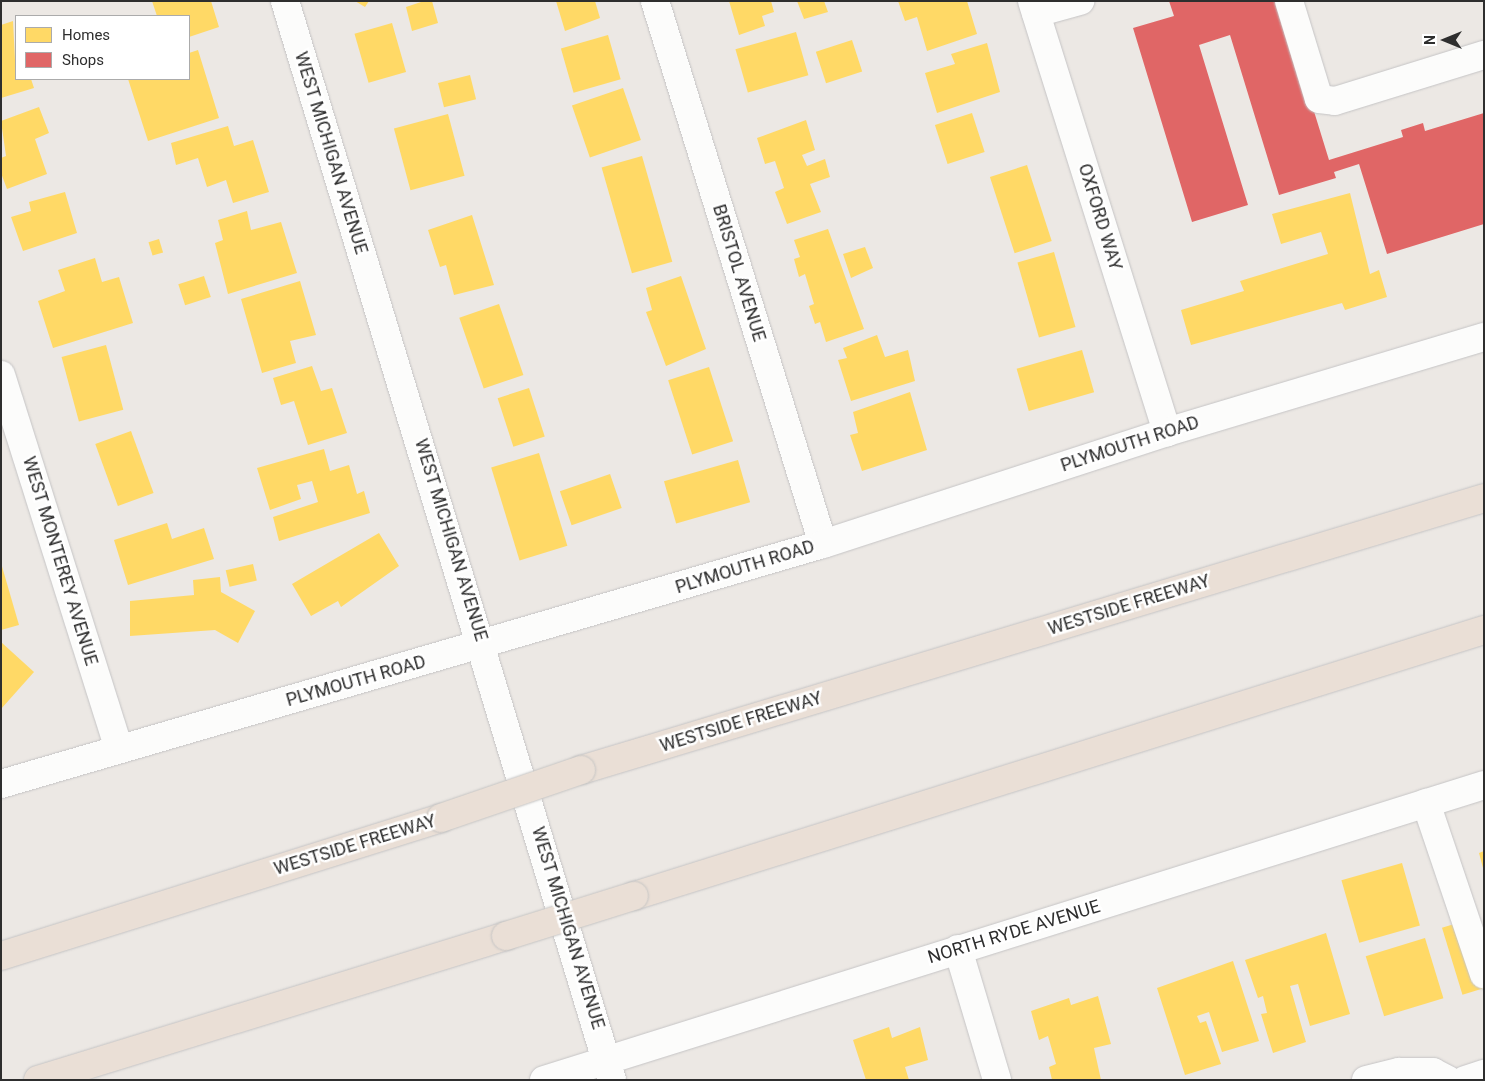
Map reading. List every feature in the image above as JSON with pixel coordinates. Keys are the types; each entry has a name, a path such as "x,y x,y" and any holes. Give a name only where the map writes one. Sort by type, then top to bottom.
{"highway":[{"name":"WESTSIDE FREEWAY","path":"1,956 442,818 581,770 1484,498"},
{"path":"38,1080 506,936 1484,630"}],"street":[{"name":"WEST MICHIGAN AVENUE","path":"285,1 483,645 610,1070"},
{"name":"BRISTOL AVENUE","path":"655,1 823,544"},
{"path":"1034,7 1080,1"},
{"path":"1288,1 1319,98 1335,101 1484,55"},
{"name":"OXFORD WAY","path":"1034,7 1167,432"},
{"name":"PLYMOUTH ROAD","path":"1,784 118,747 483,645 823,544 1167,432 1484,337"},
{"name":"WEST MONTEREY AVENUE","path":"1,375 118,747"},
{"name":"NORTH RYDE AVENUE","path":"544,1080 610,1070 958,949 1484,785"},
{"path":"1426,803 1484,974"},
{"path":"958,949 997,1080"},
{"path":"1366,1080 1399,1072 1433,1072 1448,1080"},
{"path":"1465,1080 1484,1074"}],"building: Homes":[{"path":"152,1 211,1 219,27 190,37 190,15 157,15"},
{"path":"355,1 369,1 365,7"},
{"path":"424,1 432,1 438,23 412,31 406,7"},
{"path":"556,1 595,1 600,18 565,31"},
{"path":"729,1 771,1 774,12 762,16 765,26 739,35"},
{"path":"797,1 824,1 828,12 804,19"},
{"path":"898,1 967,1 977,34 927,51 917,17 905,21"},
{"path":"13,21 15,80 31,80 34,88 1,98 1,25"},
{"path":"392,23 406,72 369,83 355,34"},
{"path":"796,32 808,75 748,93 735,49"},
{"path":"608,35 621,79 574,93 561,49"},
{"path":"852,40 862,71 826,83 816,52"},
{"path":"987,43 1000,92 937,113 925,73 955,64 951,54"},
{"path":"198,50 219,118 148,141 128,80 190,80 190,53"},
{"path":"470,75 476,99 444,107 438,83"},
{"path":"623,88 641,140 590,158 572,106"},
{"path":"39,107 49,133 35,139 47,174 7,189 1,173 1,158 6,156 1,121"},
{"path":"972,113 985,152 948,164 935,125"},
{"path":"448,114 465,176 410,190 394,128"},
{"path":"806,120 815,150 802,155 807,166 825,159 830,177 810,184 821,212 787,224 775,192 784,188 775,161 765,164 757,138"},
{"path":"228,126 234,146 253,140 269,192 233,203 226,180 207,187 198,158 176,165 171,143"},
{"path":"642,156 672,262 632,273 602,168"},
{"path":"1027,165 1052,241 1015,253 990,177"},
{"path":"65,192 77,233 23,251 11,217 31,211 29,202"},
{"path":"1350,193 1370,274 1379,270 1387,297 1345,310 1342,303 1191,345 1181,310 1244,291 1240,281 1328,254 1321,232 1281,244 1272,214"},
{"path":"247,211 251,230 281,222 297,273 228,294 215,243 223,240 218,220"},
{"path":"472,215 494,285 454,295 446,265 440,267 428,230"},
{"path":"828,229 864,329 826,342 820,322 815,324 809,306 814,304 805,274 799,277 794,259 800,257 794,240"},
{"path":"159,239 163,252 153,256 148,242"},
{"path":"865,247 873,268 851,278 843,254"},
{"path":"1054,252 1075,327 1039,337 1017,262"},
{"path":"95,258 102,282 119,277 133,323 53,348 38,301 65,291 58,270"},
{"path":"204,276 211,297 185,305 178,284"},
{"path":"681,276 706,349 666,366 646,312 652,310 646,288"},
{"path":"300,281 316,335 290,341 296,363 262,373 241,299"},
{"path":"499,304 523,375 484,389 459,318"},
{"path":"877,335 885,357 908,350 915,381 851,401 838,360 847,358 843,348"},
{"path":"106,345 123,410 79,422 62,357"},
{"path":"1082,350 1094,392 1029,411 1017,369"},
{"path":"312,366 321,391 332,388 347,433 308,445 294,401 281,405 273,378"},
{"path":"709,367 733,441 692,454 668,380"},
{"path":"529,388 545,437 513,447 498,398"},
{"path":"910,392 927,450 862,471 850,435 858,433 853,412"},
{"path":"131,431 154,493 118,506 95,444"},
{"path":"324,449 330,471 349,465 357,494 364,491 370,513 279,541 273,517 318,502 312,481 297,485 301,499 270,510 257,468"},
{"path":"539,453 567,546 520,560 491,468"},
{"path":"738,460 750,502 676,524 664,481"},
{"path":"610,474 622,508 572,525 560,491"},
{"path":"167,523 172,539 204,528 214,559 128,585 114,540"},
{"path":"379,533 399,566 341,607 338,601 311,616 292,584"},
{"path":"1,563 19,625 1,630"},
{"path":"253,564 257,581 230,587 226,570"},
{"path":"220,577 221,592 255,611 238,643 215,630 130,636 130,601 194,595 193,580"},
{"path":"1,642 34,672 1,709"},
{"path":"1484,851 1484,868 1483,868 1479,853"},
{"path":"1402,863 1420,925 1359,943 1341,880"},
{"path":"1464,921 1484,988 1462,995 1442,928"},
{"path":"1326,933 1350,1014 1310,1026 1298,984 1290,986 1306,1042 1273,1053 1261,1014 1267,1013 1263,996 1258,998 1245,960"},
{"path":"1425,938 1443,998 1384,1016 1366,956"},
{"path":"1233,961 1259,1041 1222,1052 1209,1012 1197,1016 1200,1023 1206,1021 1221,1064 1185,1075 1157,988"},
{"path":"1098,996 1111,1044 1094,1048 1101,1080 1052,1080 1049,1067 1056,1064 1048,1036 1039,1040 1031,1011 1069,998 1071,1005"},
{"path":"889,1027 892,1038 920,1027 928,1060 905,1067 909,1080 866,1080 853,1040"}],"building: Shops":[{"path":"1169,1 1280,1 1329,160 1403,137 1401,130 1423,123 1425,131 1484,113 1484,224 1387,254 1359,164 1334,172 1336,178 1279,195 1230,35 1199,45 1248,205 1192,222 1133,28 1174,16"}]}
